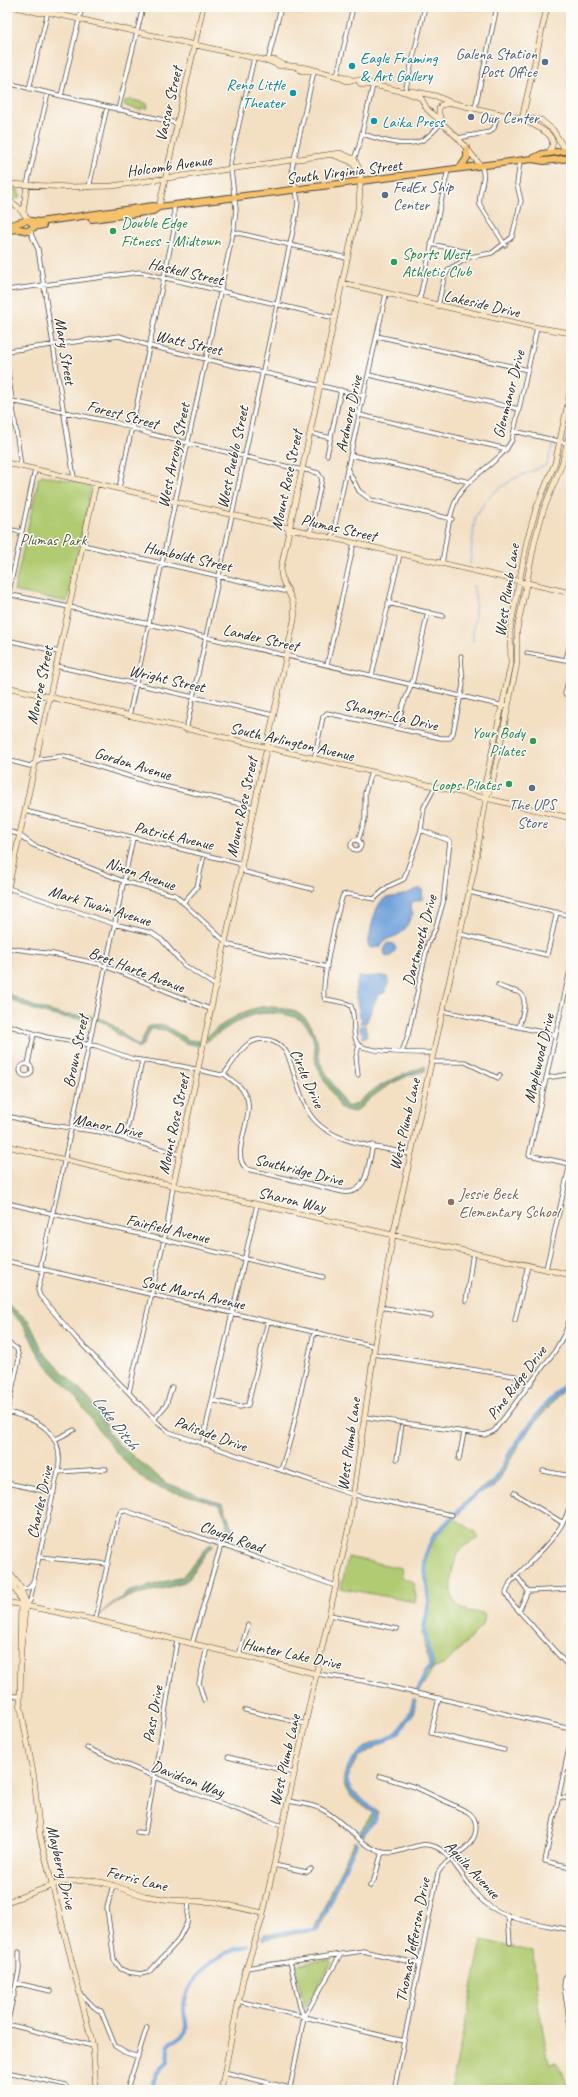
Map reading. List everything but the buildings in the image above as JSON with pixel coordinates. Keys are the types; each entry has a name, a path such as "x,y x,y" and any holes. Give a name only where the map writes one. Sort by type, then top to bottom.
{"main road":[{"path":"460,168 467,158 467,149"},
{"name":"South Virginia Street","path":"7,226 153,206 174,206 520,161 532,159 542,154 568,150"},
{"name":"South Virginia Street","path":"532,159 544,161 571,158"},
{"path":"7,230 24,230 22,226 30,224"}],"street":[{"path":"16,7 40,13 48,9"},
{"path":"36,7 48,9 79,19 136,32 268,61 281,62 284,65 307,68 337,76 348,76 351,80 359,82 369,81 373,85 405,92 421,98 425,105 458,138 481,166 484,175 479,198 480,205 505,245"},
{"path":"61,96 82,7"},
{"path":"118,110 143,7"},
{"name":"Vassar Street","path":"159,207 176,123 203,7"},
{"path":"268,61 280,7"},
{"path":"337,76 352,7"},
{"path":"405,92 424,7"},
{"path":"475,108 497,7"},
{"path":"522,119 547,7"},
{"path":"29,89 48,9"},
{"name":"West Arroyo Street","path":"129,716 234,232 236,215 230,163 254,58"},
{"name":"West Pueblo Street","path":"186,730 297,212 296,190 292,169 314,71"},
{"path":"7,83 48,94 176,123"},
{"path":"360,181 360,169 354,159 362,134 373,85"},
{"path":"405,92 412,91 431,95 452,103 522,119 541,127 551,137 553,144 548,153"},
{"path":"23,213 24,198 48,94"},
{"path":"425,105 426,99 431,95"},
{"path":"440,98 440,117 452,132"},
{"path":"432,112 440,107 452,103"},
{"path":"89,187 107,107"},
{"path":"458,138 490,132 494,128 498,113"},
{"path":"522,119 537,119 548,124 568,150"},
{"path":"362,134 396,144 412,142 424,139 442,123"},
{"name":"Holcomb Avenue","path":"7,184 89,187 164,179 333,155 344,154 354,159"},
{"name":"Holcomb Avenue","path":"333,155 352,162 356,168 360,181"},
{"path":"438,306 447,272 470,257 490,254 505,245 514,234 521,204 517,184 520,161"},
{"path":"419,302 448,170"},
{"name":"Mount Rose Street","path":"129,1392 164,1240 173,1186 197,1070 242,868 295,610 292,598 280,571 359,204 360,181"},
{"path":"9,200 20,202 24,198"},
{"path":"9,200 23,213 30,224"},
{"path":"119,488 175,228 174,206"},
{"name":"Mary Street","path":"30,224 31,234 38,249 74,478"},
{"path":"234,232 347,258"},
{"path":"431,244 465,251 470,257"},
{"name":"Haskell Street","path":"7,290 138,272 334,318"},
{"name":"Lakeside Drive","path":"342,283 537,328 571,333"},
{"name":"Ardmore Drive","path":"332,538 386,294"},
{"name":"Glenmanor Drive","path":"442,563 458,497 470,482 507,449 514,431 537,328"},
{"name":"Watt Street","path":"7,351 119,336 150,346 364,396"},
{"path":"377,336 528,370"},
{"path":"7,364 21,466"},
{"path":"369,375 519,410"},
{"name":"West Plumb Lane","path":"486,799 484,788 511,664 510,630 519,581 533,517 555,463 571,389"},
{"path":"327,455 341,390"},
{"name":"Forest Street","path":"7,400 318,472 322,479 310,534"},
{"path":"360,415 507,449"},
{"name":"West Plumb Lane","path":"221,2090 238,2001 246,1968 263,1914 336,1586 354,1495 374,1346 393,1235 469,892 486,799 492,784 518,663 517,630 526,583 543,511 569,443 571,427"},
{"path":"514,431 569,443"},
{"path":"310,432 331,438"},
{"path":"351,455 470,482"},
{"name":"Plumas Street","path":"7,464 119,488 310,534 571,593"},
{"path":"7,600 35,470"},
{"path":"348,470 359,491 371,500 452,519"},
{"name":"Monroe Street","path":"8,891 96,483"},
{"path":"7,529 22,532"},
{"path":"327,665 354,544"},
{"name":"Humboldt Street","path":"83,545 284,590 288,589"},
{"path":"372,675 400,554"},
{"name":"Lander Street","path":"8,594 149,624 508,707"},
{"path":"388,603 443,616"},
{"path":"397,728 403,705 411,684 428,612"},
{"path":"566,660 571,639"},
{"path":"7,640 59,652"},
{"path":"527,653 571,661"},
{"path":"461,656 463,681 461,696"},
{"name":"Wright Street","path":"56,666 273,715"},
{"path":"565,694 571,669"},
{"name":"South Arlington Avenue","path":"7,688 571,818"},
{"name":"Shangri-La Drive","path":"314,759 326,713 441,738 450,738 453,733 461,696"},
{"name":"Gordon Avenue","path":"7,760 30,766 40,759 56,756 69,757 150,782 254,807"},
{"path":"358,841 364,819 365,793 371,772"},
{"name":"Dartmouth Drive","path":"358,1075 356,1057 359,1045 356,1042 351,1006 346,1003 327,1000 324,996 327,967 343,895 348,894 374,899 389,886 402,881 407,873 421,830 424,807 435,787"},
{"name":"Patrick Avenue","path":"25,811 238,863 244,872 312,889"},
{"name":"Dartmouth Drive","path":"402,1052 408,1035 428,943 435,930 443,903 446,868 451,843 446,838 421,830"},
{"name":"Nixon Avenue","path":"7,831 19,835 33,846 123,881 174,894 225,943 232,946 327,967"},
{"name":"Brown Street","path":"41,1268 133,838"},
{"path":"183,903 198,887 204,855"},
{"name":"Mark Twain Avenue","path":"8,891 114,924 142,930 157,936 184,965 216,986"},
{"path":"469,892 571,916"},
{"path":"460,934 547,955 557,912"},
{"name":"Bret Harte Avenue","path":"7,948 53,954 105,966 210,1009"},
{"name":"Maplewood Drive","path":"570,1164 529,1155 571,966"},
{"path":"498,985 519,992 524,996 519,1027"},
{"path":"443,1010 556,1035"},
{"path":"7,1025 34,1034 88,1045 142,1061 218,1075 224,1074"},
{"path":"28,1064 34,1034"},
{"name":"Circle Drive","path":"224,1074 247,1044 258,1040 275,1042 287,1053 307,1108 319,1125 337,1136 411,1154"},
{"path":"359,1045 381,1050 433,1053"},
{"path":"125,1139 142,1061"},
{"path":"432,1062 465,1062 498,1078 500,1075"},
{"name":"Southridge Drive","path":"224,1074 241,1088 249,1104 240,1154 242,1164 247,1169 343,1192 353,1192 359,1189 364,1180 373,1145"},
{"path":"546,1078 571,1074"},
{"name":"Manor Drive","path":"7,1116 36,1123 92,1130 180,1154"},
{"name":"Sharon Way","path":"7,1146 173,1186 571,1275"},
{"path":"546,1269 571,1159"},
{"name":"Fairfield Avenue","path":"7,1203 323,1276"},
{"path":"202,1444 257,1205"},
{"path":"466,1301 473,1252"},
{"name":"Sout Marsh Avenue","path":"7,1261 374,1346"},
{"path":"515,1320 528,1265"},
{"name":"Palisade Drive","path":"41,1268 38,1290 40,1296 75,1337 154,1419 169,1432 354,1495 452,1515"},
{"path":"380,1307 431,1316"},
{"name":"Pine Ridge Drive","path":"365,1417 485,1435 491,1434 530,1385 560,1342 571,1315"},
{"path":"212,1400 240,1407 248,1405 268,1321"},
{"path":"281,1470 291,1438 314,1332"},
{"path":"7,1342 17,1349 19,1359 7,1412"},
{"path":"373,1354 515,1376 530,1385"},
{"path":"154,1419 166,1405 172,1387"},
{"name":"Charles Drive","path":"7,1412 37,1421 45,1427 54,1440 60,1456 54,1493 34,1579 31,1599 24,1605"},
{"path":"397,1459 402,1422"},
{"path":"54,1440 74,1430"},
{"path":"459,1459 464,1432"},
{"path":"58,1472 106,1469"},
{"path":"543,1471 571,1476"},
{"path":"7,1483 54,1493"},
{"path":"514,1493 563,1523"},
{"path":"571,1503 563,1523 552,1539 516,1575 508,1585 506,1593 519,1611 571,1669"},
{"name":"Clough Road","path":"108,1564 121,1512 126,1511 336,1586"},
{"path":"192,1644 221,1545"},
{"path":"39,1557 108,1564 95,1620"},
{"name":"Mayberry Drive","path":"7,1574 18,1588 24,1605 20,1696 35,1785 39,1830 93,2046 96,2090"},
{"path":"516,1575 528,1592"},
{"path":"8,1602 14,1598 18,1588 30,1587 34,1579"},
{"path":"528,1592 571,1589"},
{"path":"519,1611 528,1592"},
{"name":"Hunter Lake Drive","path":"8,1602 95,1620 317,1674 364,1682 439,1698 571,1729"},
{"path":"330,1615 397,1629"},
{"path":"240,1655 248,1625"},
{"name":"Pass Drive","path":"137,1832 145,1833 176,1640"},
{"path":"204,1700 199,1683 207,1647"},
{"path":"7,1696 20,1696"},
{"path":"439,1698 431,1734 504,1750"},
{"path":"245,1710 306,1724"},
{"path":"571,1739 545,1861 571,1867"},
{"name":"Davidson Way","path":"87,1748 153,1778 282,1826"},
{"path":"228,1757 294,1773"},
{"name":"Thomas Jefferson Drive","path":"380,1776 426,1792 471,1814 476,1825 475,1838 438,1873 394,2090"},
{"path":"558,1797 571,1799"},
{"path":"288,1801 323,1810 372,1848 382,1852 374,1880 370,1886"},
{"name":"Aquila Avenue","path":"382,1852 393,1853 420,1845 430,1845 440,1848 482,1900 493,1909 508,1915 510,1943"},
{"path":"274,1865 307,1872 311,1870"},
{"name":"Ferris Lane","path":"7,1902 52,1886 79,1880 97,1881 145,1896 214,1902 263,1914"},
{"path":"113,1885 107,1908 114,1960 121,1969 128,1972 141,1974 149,1972 177,1942 187,1923 189,1900"},
{"path":"508,1915 571,1930"},
{"path":"246,1968 363,1951 420,1964"},
{"path":"19,1952 19,1970 7,2025 93,2046"},
{"path":"290,2088 304,2017 341,1954"},
{"path":"290,1962 300,2007 304,2017"},
{"path":"571,1971 565,1978 564,1986 571,2033"},
{"path":"16,1984 51,1991"},
{"path":"7,1994 14,1996"},
{"path":"80,1995 89,2000 97,2010 101,2011 115,2046 124,2052 138,2056"},
{"path":"238,2001 404,2041"},
{"path":"126,2090 147,2027"},
{"path":"7,2072 66,2085"},
{"path":"224,2072 298,2090"}],"green space":[{"path":"130,99 148,104 147,109 143,107 141,110 124,106 125,100 129,101"},
{"path":"348,163 355,173 349,176"},
{"path":"7,190 19,190 18,193 21,194 19,198 15,199 7,192"},
{"name":"Plumas Park","path":"42,475 89,485 91,488 67,602 14,591 39,477"},
{"path":"7,993 33,1006 63,1015 92,1016 91,1019 80,1019 48,1014 16,1002 7,997"},
{"path":"266,1006 293,1010 305,1018 311,1025 317,1040 320,1063 346,1106 355,1105 374,1090 395,1078 426,1066 425,1071 405,1077 387,1086 354,1112 341,1109 317,1066 312,1034 306,1024 297,1018 274,1013 253,1015 234,1023 206,1042 207,1036 235,1017 250,1010"},
{"path":"97,1017 114,1026 138,1046 141,1043 148,1027 165,1025 188,1040 200,1041 199,1046 185,1043 166,1030 151,1029 143,1045 138,1048 127,1039 118,1035 106,1023 96,1020"},
{"path":"7,1304 28,1320 43,1351 99,1410 109,1433 118,1444 166,1483 223,1504 233,1530 228,1544 223,1542 227,1533 227,1524 220,1506 154,1485 139,1475 120,1457 74,1395 48,1367 40,1356 21,1322 7,1310"},
{"path":"571,1375 571,1381 521,1441 495,1487 477,1494 458,1515 454,1513 478,1490 494,1481 523,1432"},
{"path":"451,1517 454,1518 436,1536 430,1548 427,1549 433,1534"},
{"path":"454,1518 476,1533 479,1537 463,1547 459,1552 451,1577 454,1602 462,1609 483,1613 485,1616 483,1625 445,1664 433,1669 427,1645 425,1648 422,1633 428,1603 423,1560 427,1549 430,1548 436,1536"},
{"path":"210,1544 214,1545 186,1581 174,1586 141,1593 120,1600 99,1616 100,1613 128,1592 182,1577"},
{"path":"348,1557 401,1568 403,1578 413,1582 416,1597 415,1602 341,1588"},
{"path":"428,1645 434,1663 433,1669 427,1672 429,1663 425,1648"},
{"path":"433,1669 419,1691 417,1690 427,1672"},
{"path":"413,1699 417,1700 413,1714 399,1734 358,1757 349,1773 347,1781 350,1789 378,1812 375,1821 363,1836 359,1833 373,1813 349,1794 344,1785 345,1772 352,1760 361,1751 397,1731 407,1716"},
{"path":"354,1841 357,1843 318,1931 285,1935 262,1940 264,1934 314,1929"},
{"path":"482,1940 533,1952 538,2004 549,2064 556,2063 562,2071 569,2090 533,2090 507,2084 507,2090 451,2090"},
{"path":"330,1959 331,1964 304,2007 295,1965"}],"water":[{"path":"418,889 422,889 423,899 412,902 411,907 413,914 403,931 398,935 387,939 381,947 370,948 368,945 373,919 378,906 382,901 386,898 403,895"},
{"path":"387,943 394,944 396,949 391,956 386,957 384,951"},
{"path":"359,977 387,977 389,984 384,993 378,995 366,1023 360,1023 362,1019 360,1017 356,992"},
{"path":"365,1025 367,1035 364,1038 362,1037 363,1034 359,1029 361,1026"}],"waterway":[{"path":"470,564 475,517 486,501 493,493 513,479 546,465 553,445"},
{"path":"473,586 475,593 473,642"},
{"name":"Lake Ditch","path":"7,995 26,1005 46,1012 68,1017 89,1018"},
{"name":"Lake Ditch","path":"211,1035 230,1023 256,1011 288,1011 298,1015 312,1031 321,1070 333,1085 341,1105 347,1109 353,1109 387,1083 421,1070"},
{"name":"Lake Ditch","path":"100,1019 119,1034 130,1039 138,1047 141,1046 150,1029 158,1027 170,1031 186,1042 199,1044"},
{"name":"Lake Ditch","path":"7,1306 27,1325 45,1359 96,1413 107,1435 141,1471 159,1484 190,1492 222,1505 231,1528 226,1542"},
{"path":"418,1690 426,1672 432,1664 424,1628 429,1602 424,1561 432,1540 439,1530 478,1492 493,1485 511,1451 543,1407 571,1379"},
{"name":"Lake Ditch","path":"101,1613 116,1601 132,1593 184,1579 191,1573 211,1545"},
{"path":"362,1834 373,1822 375,1813 369,1806 351,1792 347,1781 348,1770 357,1755 394,1735 403,1727 408,1719 415,1700"},
{"path":"263,1937 286,1932 315,1930 356,1844"},
{"path":"151,2090 156,2074 168,2062 168,2048 170,2044 179,2039 186,2031 184,2013 186,1996 197,1976 206,1967 226,1953 247,1946"}],"place":[{"name":"Galena Station Post Office","path":"545,62"},
{"name":"Eagle Framing & Art Gallery","path":"352,66"},
{"name":"Reno Little Theater","path":"293,93"},
{"name":"Our Center","path":"471,117"},
{"name":"Laika Press","path":"374,121"},
{"name":"FedEx Ship Center","path":"385,195"},
{"name":"Double Edge Fitness - Midtown","path":"113,231"},
{"name":"Sports West Athletic Club","path":"394,262"},
{"name":"Your Body Pilates","path":"533,741"},
{"name":"Loops Pilates","path":"509,784"},
{"name":"The UPS Store","path":"532,788"},
{"name":"Jessie Beck Elementary School","path":"451,1202"}]}
